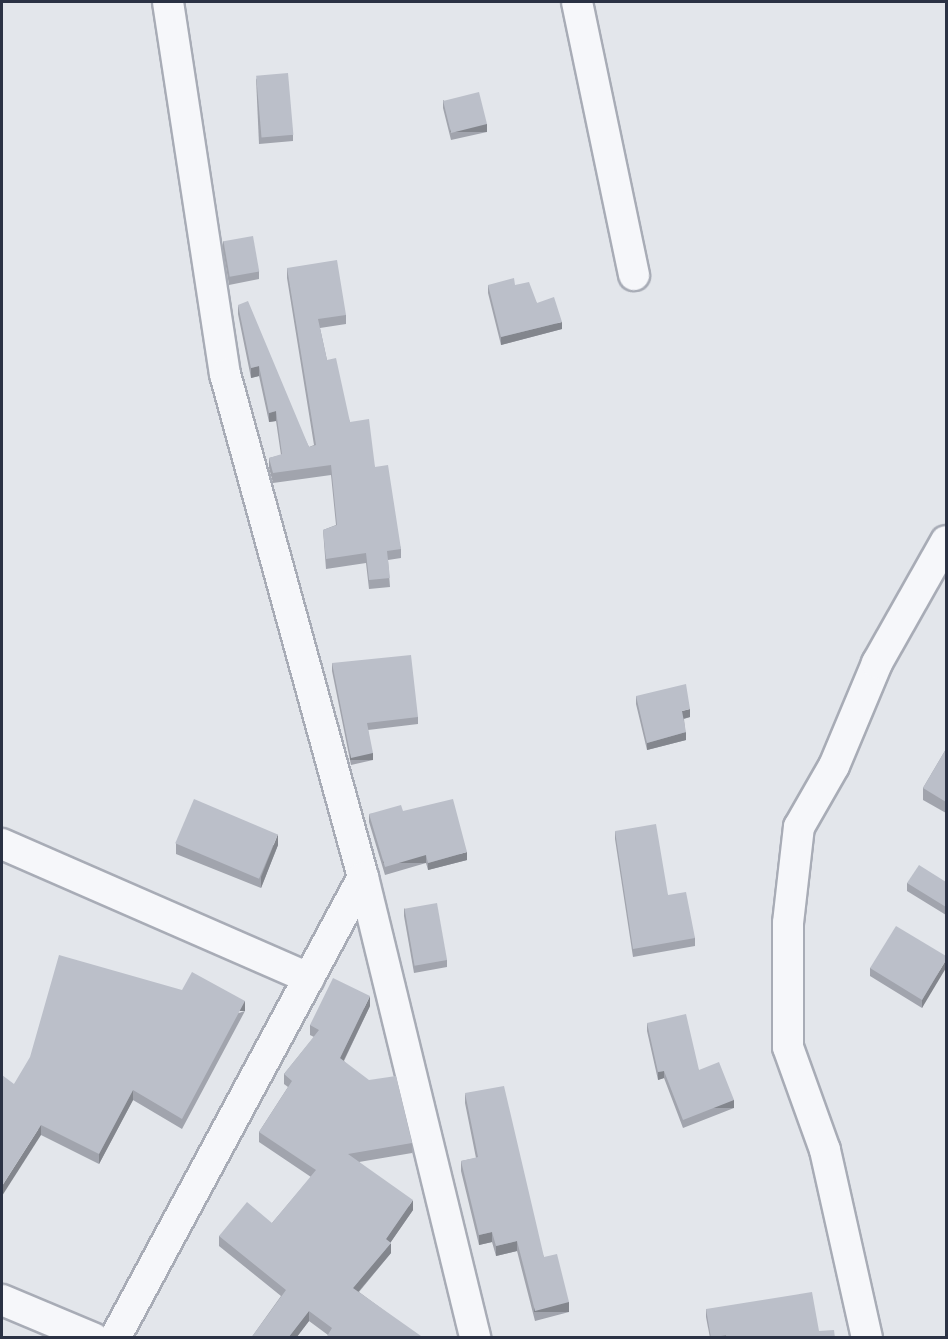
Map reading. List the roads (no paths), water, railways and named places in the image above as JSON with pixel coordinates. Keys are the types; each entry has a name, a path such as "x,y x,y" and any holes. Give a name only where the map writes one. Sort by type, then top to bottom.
{"street":[{"path":"168,2 225,374 363,877 475,1338"},
{"path":"577,2 634,275"},
{"path":"867,1338 825,1150 788,1047 788,923 799,827 834,766 877,663 946,541"},
{"path":"2,844 309,978"},
{"path":"115,1338 363,877"},
{"path":"2,1300 93,1338"}]}
